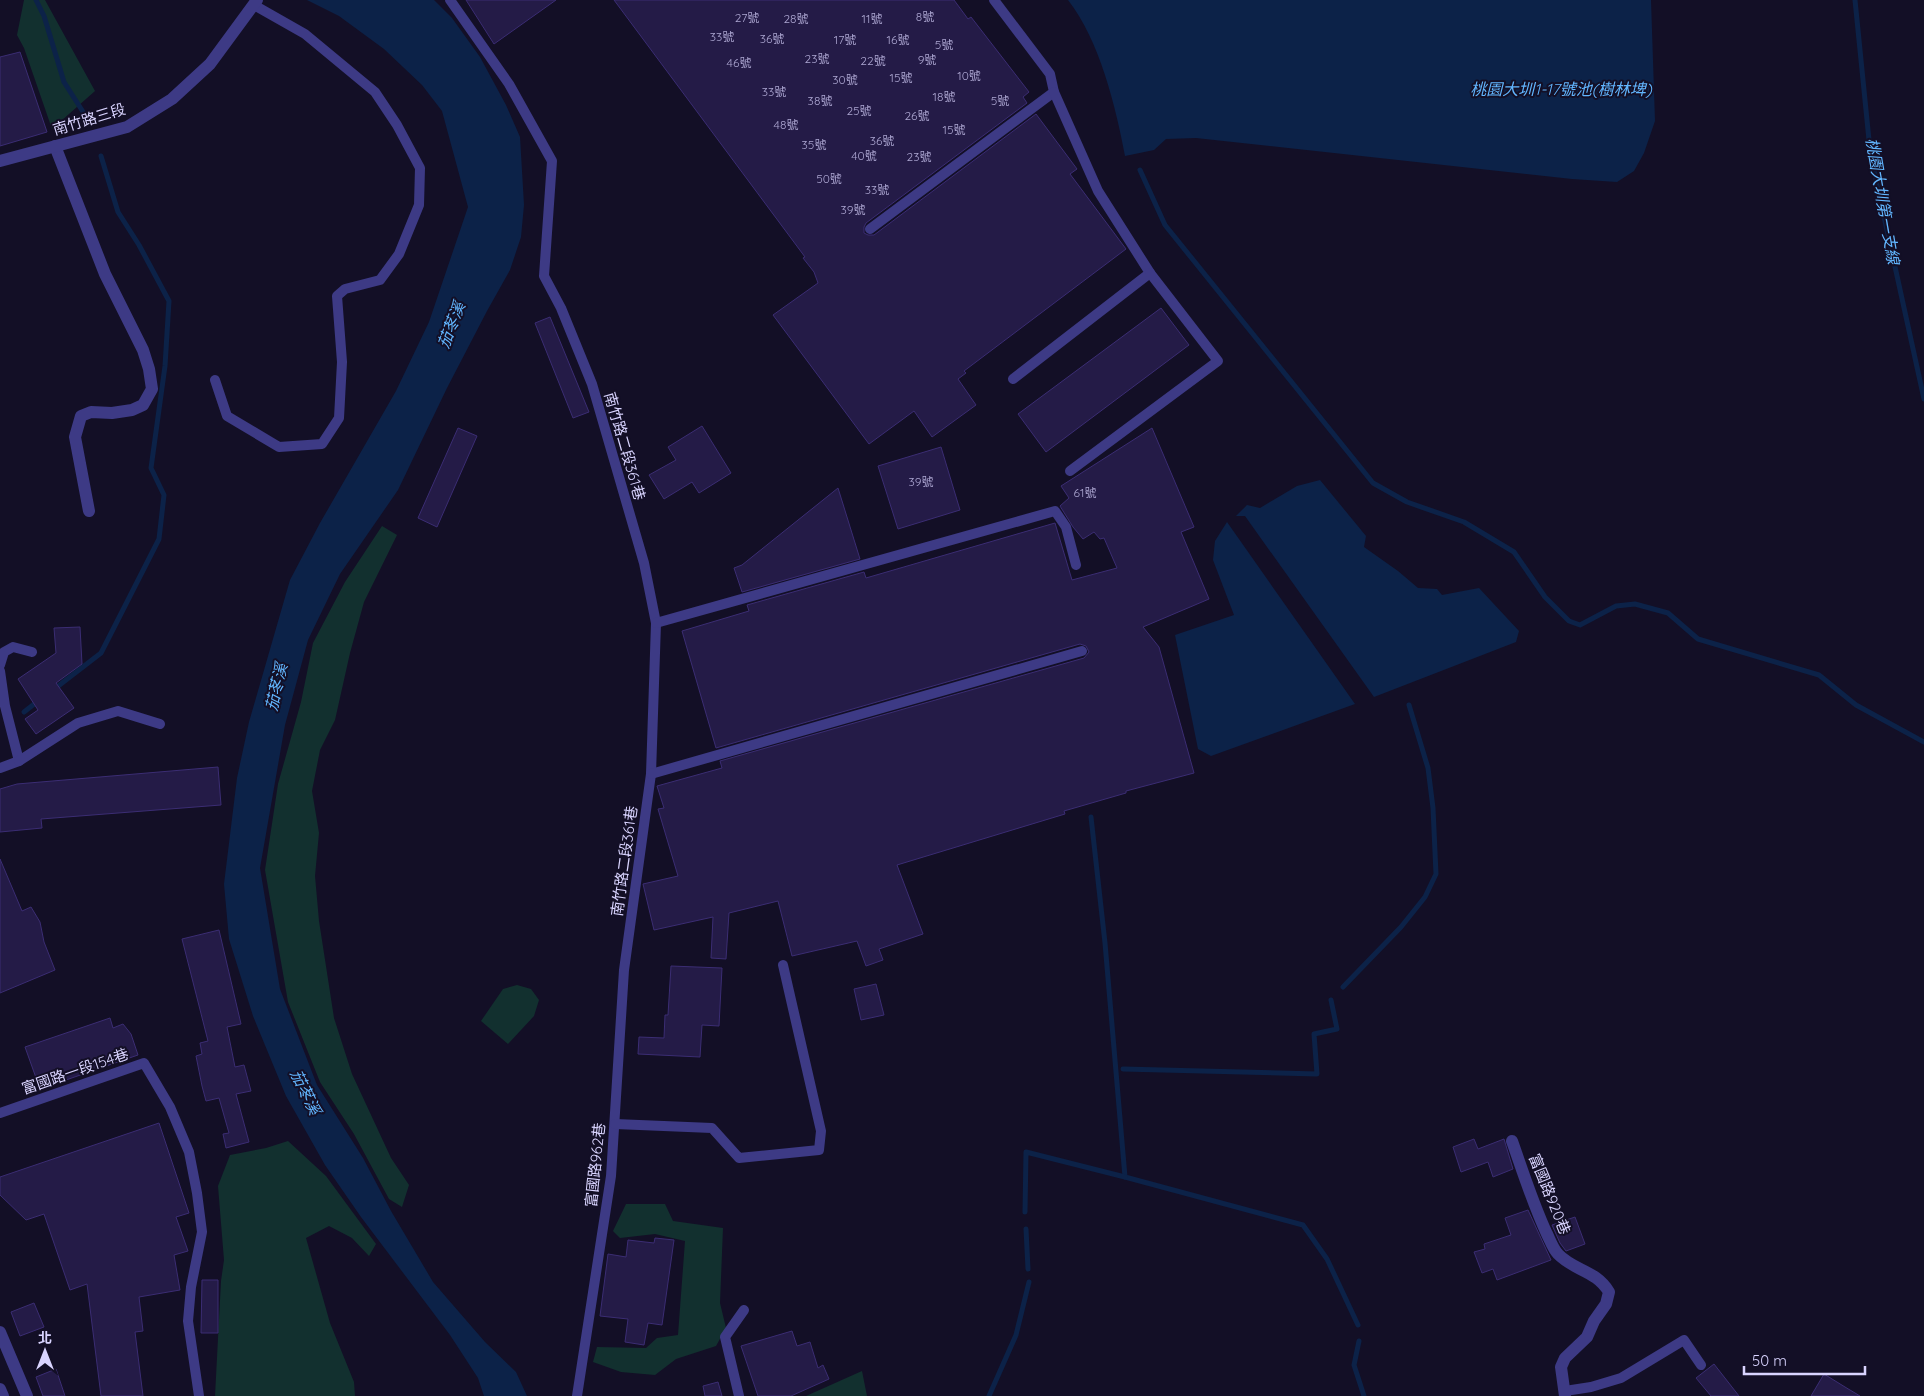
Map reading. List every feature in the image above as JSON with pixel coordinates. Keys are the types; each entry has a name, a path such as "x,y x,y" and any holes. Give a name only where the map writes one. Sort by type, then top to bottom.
{"street":[{"name":"南竹路三段","path":"0,161 127,127 172,99 210,64 255,2"},
{"path":"55,146 105,274 143,350 150,369 152,389 143,405 132,410 112,413 91,412 81,416 75,437 89,511"},
{"name":"富國路920巷","path":"1512,1141 1538,1212 1557,1254 1603,1282 1609,1292 1606,1304 1594,1320 1587,1338 1565,1358 1561,1367 1565,1394"},
{"path":"0,1332 28,1396"},
{"path":"0,1389 3,1396"}],"lane":[{"name":"南竹路二段361巷","path":"450,0 509,84 552,161 544,276 561,308 592,384 644,563 656,623 651,774 629,935"},
{"path":"994,0 1050,74 1054,92 1098,191 1150,273 1218,361 1070,471"},
{"path":"215,380 227,416 279,447 322,444 339,418 342,362 338,296 345,289 380,280 399,254 419,206 420,168 397,125 375,92 305,34 255,2"},
{"path":"870,229 1054,92"},
{"path":"1013,379 1150,273"},
{"path":"656,623 1054,512 1066,527 1076,565"},
{"path":"0,665 4,652 13,648 32,652"},
{"path":"651,774 1082,651"},
{"path":"0,671 5,706 18,761"},
{"path":"0,768 18,761 51,738 78,723 118,711 160,724"},
{"name":"富國路962巷","path":"577,1396 611,1176 624,970 629,935"},
{"path":"615,1124 712,1128 739,1158 819,1150 821,1131 783,965"},
{"name":"富國路一段154巷","path":"0,1114 144,1063 170,1107 189,1152 197,1193 202,1232 191,1287 188,1321 199,1396"},
{"path":"739,1396 725,1337 744,1310"},
{"path":"1565,1394 1621,1378 1684,1340 1701,1365"}],"green space":[{"path":"24,0 45,0 95,91 52,129 24,48 17,35"},
{"path":"382,526 397,535 364,602 335,720 320,750 312,791 319,833 315,876 319,921 334,1018 352,1074 391,1158 409,1185 402,1207 389,1199 354,1134 320,1082 288,1002 265,870 278,784 301,702 313,643 345,582"},
{"path":"517,985 531,989 539,1000 534,1016 508,1044 481,1021 503,989"},
{"path":"288,1141 326,1176 376,1244 369,1256 352,1238 329,1226 306,1238 330,1323 354,1382 355,1396 215,1396 221,1281 224,1260 218,1186 230,1155 266,1148"},
{"path":"626,1204 665,1204 673,1221 723,1228 720,1303 726,1328 716,1346 676,1359 655,1375 621,1372 593,1362 597,1347 646,1348 657,1338 678,1335 685,1241 655,1234 620,1238 613,1231"},
{"path":"862,1371 867,1396 806,1396"}],"water":[{"name":"茄苳溪","path":"307,0 434,0 452,18 480,57 506,105 520,137 524,205 521,237 510,270 447,388 398,490 340,574 308,640 285,725 260,868 280,989 317,1085 363,1158 391,1211 433,1282 485,1342 516,1372 527,1396 484,1396 478,1378 450,1335 361,1217 325,1165 286,1096 253,1016 229,939 224,884 237,778 249,722 290,580 320,523 396,391 429,322 468,207 442,111 422,85 384,49 339,16"},
{"name":"桃園大圳1-17號池(樹林埤)","path":"1068,0 1651,0 1655,121 1644,153 1634,171 1617,182 1572,179 1196,138 1166,139 1154,150 1125,156 1117,116 1105,74 1089,34"},
{"path":"1320,480 1366,536 1364,547 1418,588 1437,589 1442,595 1479,588 1519,631 1516,642 1374,697 1245,516 1236,516 1247,505 1260,508 1297,486"},
{"path":"1227,522 1355,704 1211,756 1198,749 1175,635 1234,615 1213,560 1215,541"}],"building":[{"path":"466,0 556,0 494,44"},
{"path":"614,0 954,0 968,19 971,17 1029,92 1023,97 1027,103 866,223 864,233 874,235 1036,114 1077,169 1070,174 1126,249 964,371 966,373 958,379 976,405 932,437 914,411 869,444 773,315 818,283 814,272 803,258 805,257"},
{"path":"20,52 47,132 0,146 0,57"},
{"path":"1161,308 1189,345 1046,452 1018,414"},
{"path":"550,317 589,412 573,418 535,323"},
{"path":"702,426 731,473 699,493 692,482 664,499 649,475 676,460 668,447"},
{"path":"458,428 477,436 437,527 418,518"},
{"path":"1152,428 1194,527 1181,532 1209,599 1143,627 1159,647 1194,773 1126,791 1126,793 1064,811 1065,814 897,865 923,934 879,949 883,960 866,966 857,941 792,956 778,901 729,913 726,959 711,958 713,917 654,930 643,884 678,876 658,809 664,808 657,786 722,768 720,761 1084,658 1089,652 1086,646 1080,644 716,748 682,631 749,611 747,605 864,572 866,578 1055,523 1072,580 1117,568 1104,538 1100,539 1094,532 1083,539 1073,527 1060,506 1069,498 1061,486"},
{"path":"941,447 960,510 898,529 878,466"},
{"path":"838,488 860,559 742,592 734,568 742,565"},
{"path":"80,627 82,664 56,683 74,708 36,734 25,719 38,710 18,679 56,653 54,628"},
{"path":"218,767 221,805 41,819 42,828 0,832 0,789 17,784"},
{"path":"0,859 22,911 31,907 40,922 44,942 55,970 0,993"},
{"path":"219,930 241,1024 227,1027 235,1067 244,1065 251,1091 236,1094 249,1142 226,1148 223,1134 229,1133 219,1098 206,1101 202,1086 196,1056 202,1054 200,1043 208,1041 182,939"},
{"path":"671,966 722,968 719,1026 702,1025 700,1057 638,1054 639,1037 664,1038 665,1015 668,1015"},
{"path":"876,984 884,1015 861,1020 854,989"},
{"path":"110,1018 113,1028 123,1024 131,1034 138,1055 40,1089 25,1047"},
{"path":"159,1123 189,1213 176,1217 188,1251 174,1255 180,1290 139,1297 143,1331 135,1332 143,1396 101,1396 87,1284 70,1290 44,1214 26,1220 0,1195 0,1177"},
{"path":"1474,1139 1478,1149 1504,1139 1513,1169 1493,1177 1488,1162 1461,1172 1453,1147"},
{"path":"1528,1210 1551,1260 1497,1280 1493,1269 1482,1273 1474,1252 1485,1249 1484,1244 1511,1235 1505,1218"},
{"path":"1575,1217 1585,1244 1566,1251 1552,1225"},
{"path":"655,1238 674,1240 662,1325 648,1323 644,1345 625,1342 628,1319 600,1316 608,1254 626,1257 628,1240 654,1243"},
{"path":"202,1280 218,1280 218,1333 201,1333"},
{"path":"34,1303 44,1327 20,1336 11,1312"},
{"path":"792,1331 797,1346 810,1342 818,1368 823,1365 829,1379 791,1396 758,1396 741,1346"},
{"path":"1714,1364 1739,1396 1711,1396 1696,1378"},
{"path":"56,1369 65,1396 43,1396 36,1377"},
{"path":"1824,1374 1845,1387 1860,1396 1811,1396"},
{"path":"718,1382 722,1396 705,1396 703,1386"}],"waterway":[{"path":"36,0 44,16 64,82 85,115"},
{"name":"桃園大圳第一支線","path":"1855,0 1869,140 1924,399"},
{"path":"53,690 101,653 159,539 164,495 151,468 165,366 169,301 139,245 118,212 101,156"},
{"path":"1140,170 1165,225 1373,483 1407,502 1464,522 1514,552 1545,597 1569,621 1580,625 1616,606 1635,604 1668,613 1698,639 1819,675 1856,705 1924,742"},
{"path":"24,712 38,701"},
{"path":"1343,987 1401,927 1425,897 1436,874 1433,808 1428,768 1409,705"},
{"path":"1091,817 1105,943 1125,1177 1303,1225 1327,1259 1358,1325"},
{"path":"1123,1069 1317,1074 1314,1034 1337,1029 1331,1000"},
{"path":"1025,1212 1026,1152 1125,1177"},
{"path":"1026,1229 1028,1269"},
{"path":"989,1396 1016,1335 1029,1282"},
{"path":"1359,1341 1354,1365 1364,1396"}]}
